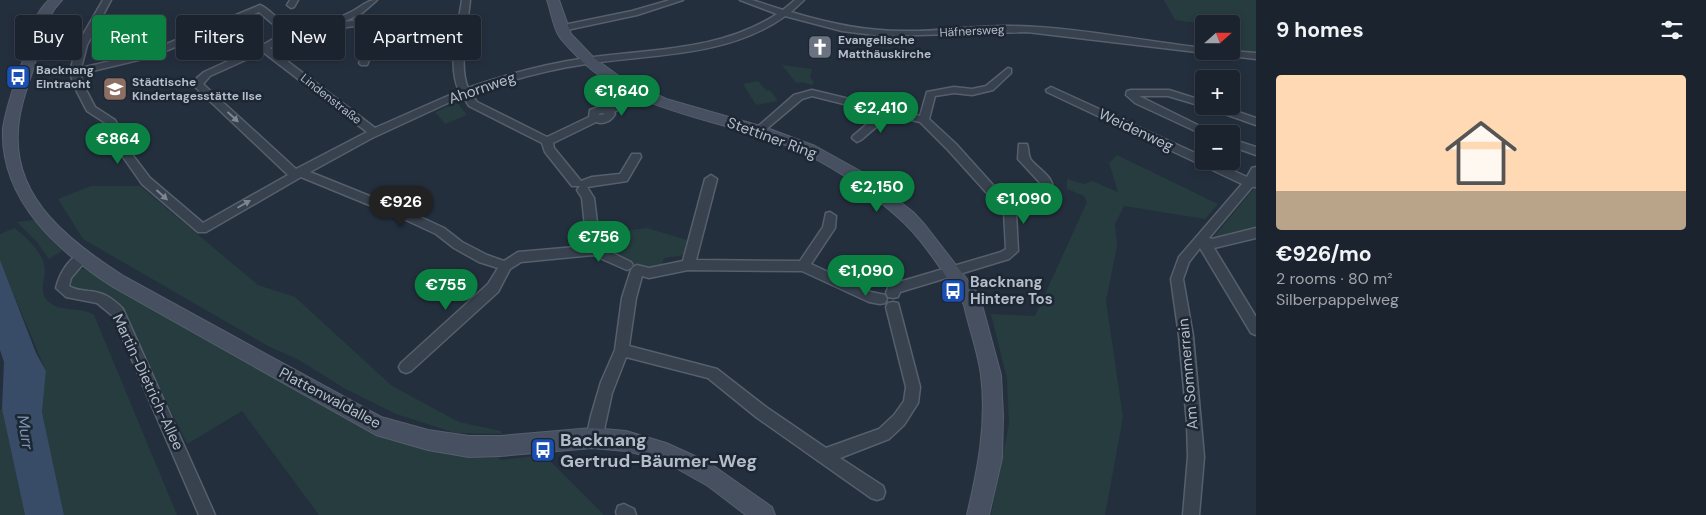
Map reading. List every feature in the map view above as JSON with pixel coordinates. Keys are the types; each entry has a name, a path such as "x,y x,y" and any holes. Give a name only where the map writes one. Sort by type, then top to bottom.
{"street":[{"name":"Plattenwaldallee","path":"56,0 49,7 43,18 19,87 10,140 14,166 34,211 49,231 82,258 119,282 376,425 421,440 451,445 483,447 594,438 626,441 678,456 710,473 764,515"},
{"path":"107,0 82,46 75,72 148,54 257,4 273,20"},
{"path":"345,18 360,11 373,0"},
{"path":"466,0 458,64 458,79 473,104 547,142 549,149 581,186 588,198 594,250"},
{"name":"Stettiner Ring","path":"553,0 566,27 565,35 589,61 625,86 661,102 759,130 810,150 854,174 907,216 967,291 973,305 991,375 993,416 991,458 978,515"},
{"path":"566,27 634,13 679,0"},
{"name":"Häfnersweg","path":"744,0 786,14 829,25 880,33 921,34 994,29 1027,29 1195,50"},
{"name":"Ahornweg","path":"75,72 79,86 91,109 111,122 126,154 146,181 202,229 297,173 374,132 465,92 545,68 719,43 749,33 786,14 800,0"},
{"path":"345,24 383,20 364,63"},
{"path":"273,43 207,74 199,83 199,86 297,173 410,217 440,231 458,245 483,259 506,266"},
{"name":"Lindenstraße","path":"264,48 374,132"},
{"name":"Häfnersweg","path":"1240,54 1256,56"},
{"path":"924,120 931,94 954,90 972,92 989,88 1008,71"},
{"name":"Weidenweg","path":"1051,90 1254,179"},
{"path":"1195,101 1169,93 1131,93 1131,96 1140,101 1195,127"},
{"path":"759,130 804,94 812,94 924,120 952,147 1010,211 1012,251 1005,256 894,289 889,300 913,387 911,403 899,420 884,434 825,456"},
{"path":"547,142 596,118 593,114 596,110 608,111 625,102"},
{"path":"857,138 888,111"},
{"path":"1236,115 1256,122"},
{"path":"1240,145 1256,151"},
{"path":"1010,211 1047,190 1048,184 1024,159 1023,147"},
{"path":"581,186 592,181 623,178 636,157"},
{"path":"688,265 711,179"},
{"name":"Am Sommerrain","path":"1191,515 1196,457 1186,336 1178,280 1183,260 1254,179"},
{"path":"803,266 829,228 830,216"},
{"path":"1201,240 1211,244 1256,232"},
{"path":"1201,240 1256,329"},
{"path":"406,367 493,288 506,266 518,257 594,250 627,266"},
{"name":"Martin-Dietrich-Allee","path":"82,258 65,276 62,288 68,294 100,298 118,313 208,515"},
{"path":"594,438 598,414 612,368 622,350 629,298 637,270 648,273 673,266 688,265 803,266 869,297 889,300"},
{"path":"622,350 712,373 761,412 877,492"}],"green space":[{"path":"1164,0 1256,0 1256,53 1240,51 1240,15 1195,15 1195,23 1175,20"},
{"path":"782,65 812,69 810,78 814,82 812,85 803,82 796,83"},
{"path":"758,81 767,91 770,90 778,101 756,105 743,84"},
{"path":"457,103 467,115 445,124 435,112"},
{"path":"1117,155 1218,204 1205,219 1124,206 1115,224 1117,246 1106,301 1123,417 1105,515 991,515 1009,424 1007,379 991,314 1035,316 1087,202 1084,196 1067,189 1067,179 1084,184 1092,181 1118,192 1109,163"},
{"path":"91,186 140,186 258,285 295,297 392,386 459,422 501,431 501,434 455,433 396,414 344,388 299,360 268,346 83,239 58,199"},
{"path":"1256,186 1256,227 1213,238"},
{"path":"34,220 62,251 49,259 37,242 17,222"},
{"path":"15,228 40,254 45,270 43,293 49,302 59,307 89,312 94,315 177,515 64,515 42,412 46,371 0,260 0,234"},
{"path":"647,228 687,240 684,255 664,258 662,265 647,269 613,256 610,235 614,235 614,232"},
{"path":"84,269 371,431 408,444 451,452 498,453 500,460 544,455 604,515 319,515 242,411 187,444 117,300 105,294 75,290 71,287 71,277 78,270"},
{"path":"2,409 25,515 0,515 0,410"}],"water":[{"name":"Murr","path":"0,260 36,353 46,371 42,412 64,515 25,515 2,409 4,362 0,350"}],"place":[{"name":"Evangelische Matthäuskirche","path":"820,47"},
{"name":"Backnang Eintracht","path":"18,77"},
{"name":"Städtische Kindertagesstätte Ilse","path":"115,89"},
{"name":"Backnang Hintere Tos","path":"953,291"},
{"name":"Backnang Gertrud-Bäumer-Weg","path":"543,450"}]}
